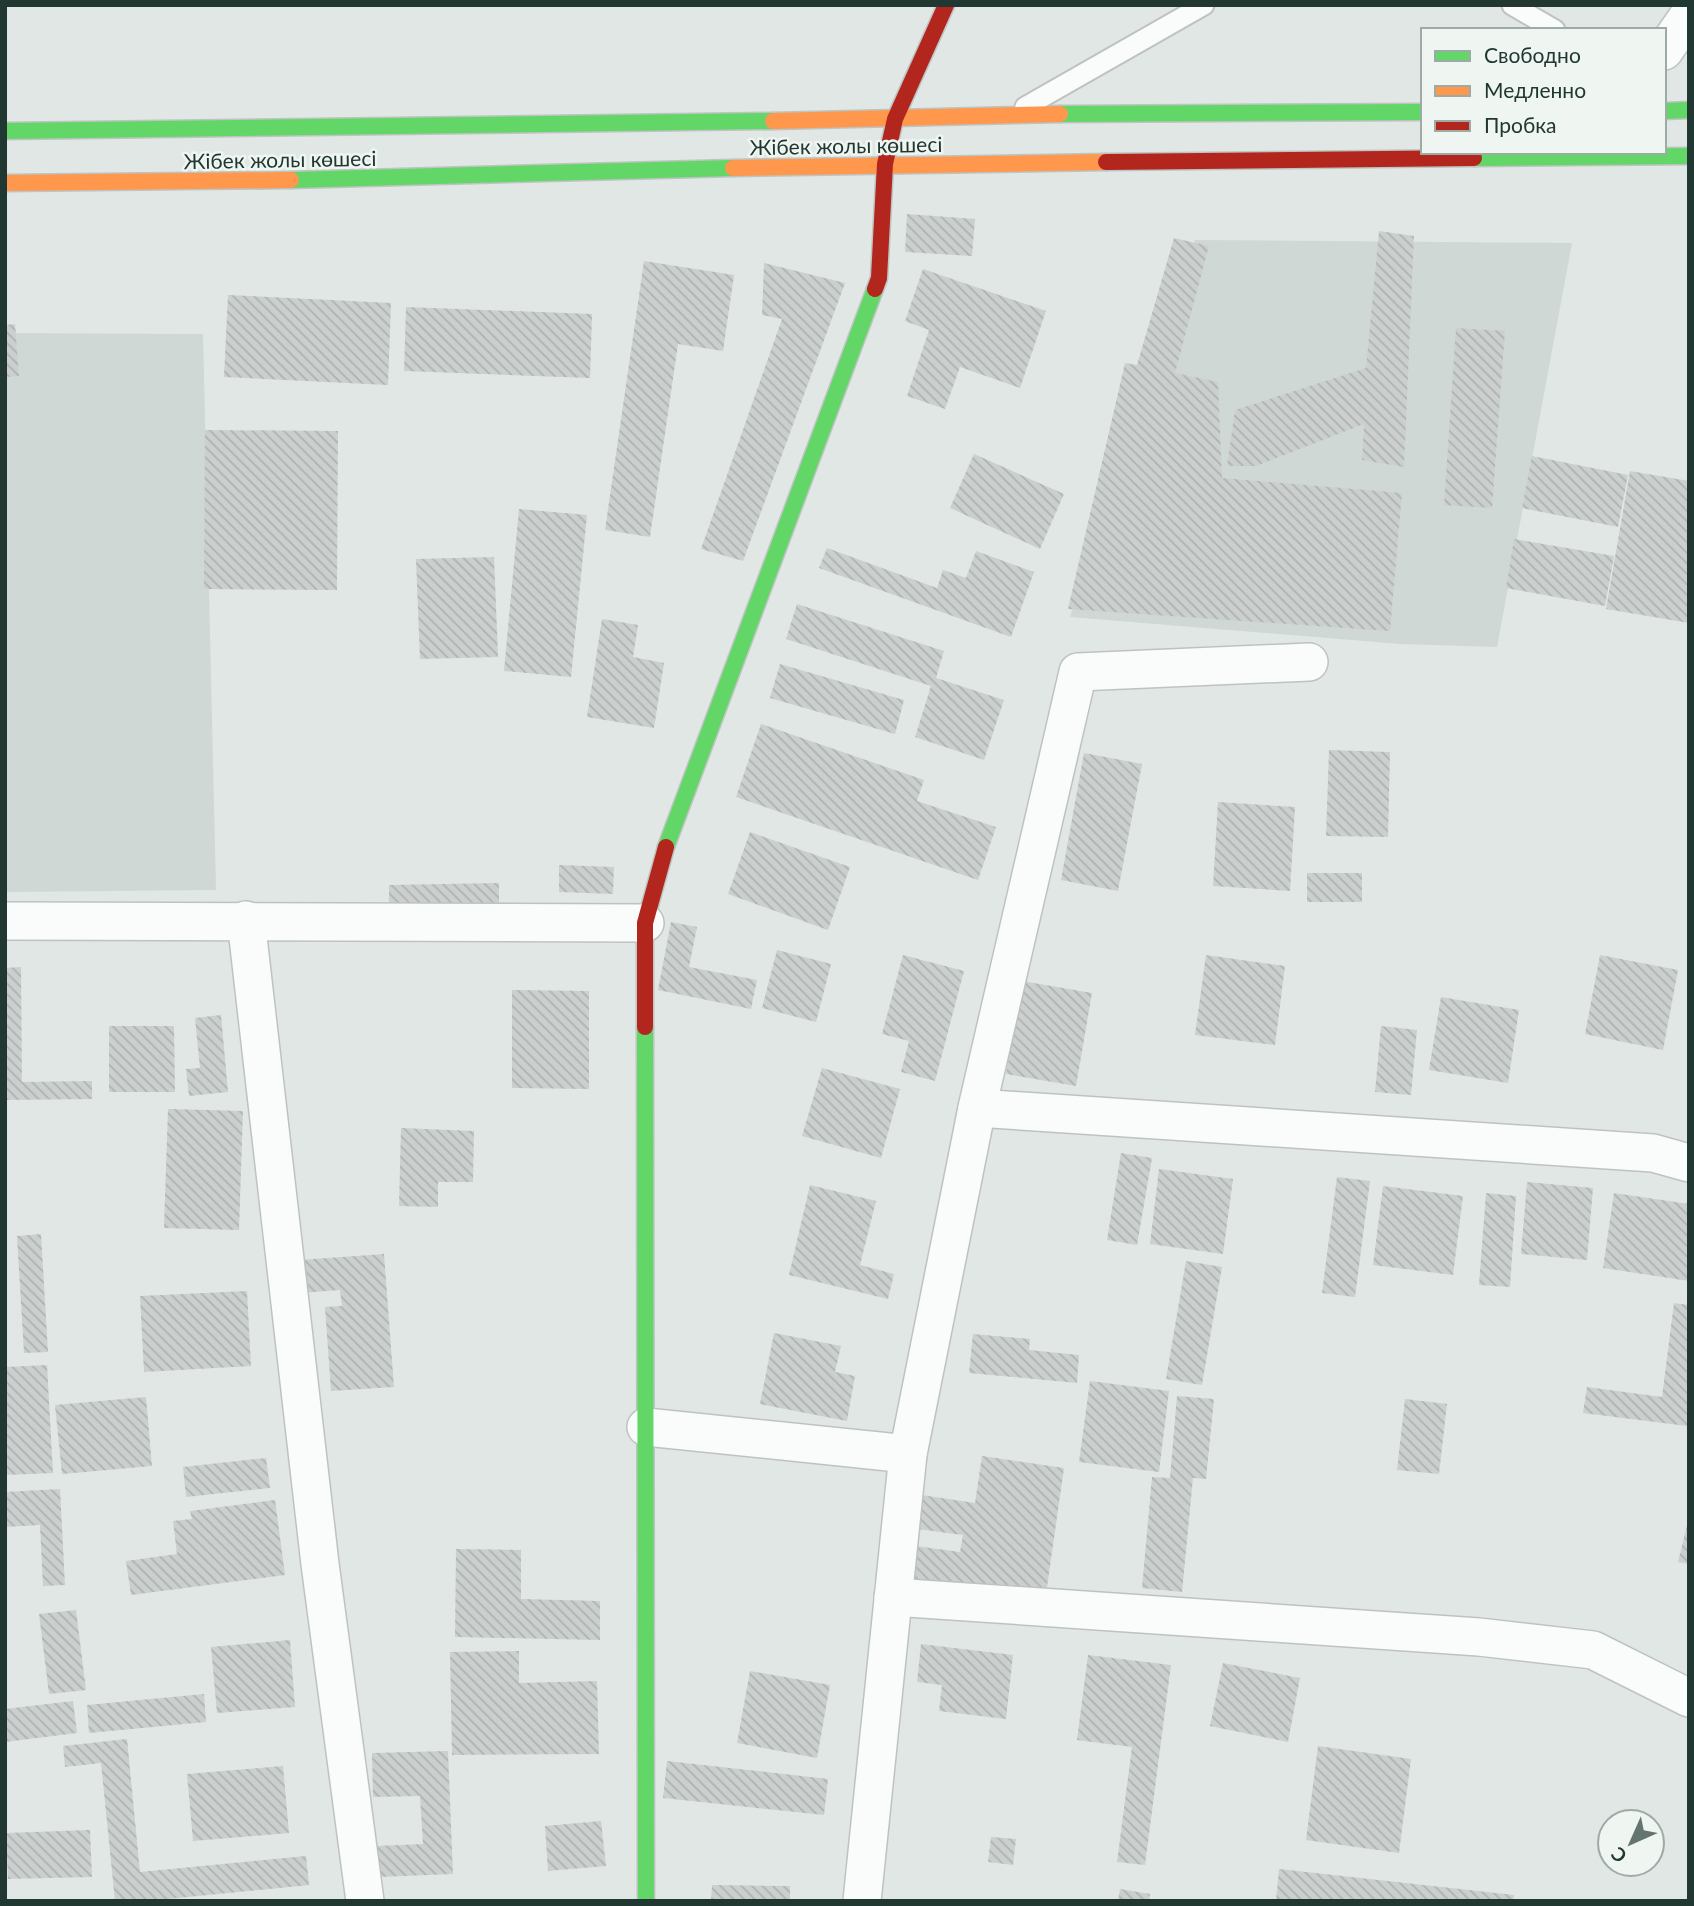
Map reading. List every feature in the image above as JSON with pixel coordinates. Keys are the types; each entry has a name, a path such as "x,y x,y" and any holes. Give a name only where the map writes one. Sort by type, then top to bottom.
{"main road":[{"path":"646,1901 645,923 668,839 879,278 885,164 895,120 946,5"},
{"path":"1666,111 1689,110"},
{"name":"Жібек жолы көшесі","path":"5,131 895,120 1013,114 1421,112"},
{"name":"Жібек жолы көшесі","path":"5,183 356,179 885,164 1689,156"}],"street":[{"path":"1666,48 1689,15"},
{"path":"862,1901 908,1454 977,1108 1077,672 1309,662"},
{"path":"246,920 320,1564 365,1901"},
{"path":"5,921 645,923"},
{"path":"977,1108 1653,1153 1689,1163"},
{"path":"646,1427 908,1454"},
{"path":"893,1597 1479,1637 1593,1650 1689,1698"}],"lane":[{"path":"1013,114 1204,5"},
{"path":"1512,5 1552,28"}],"shaded area":[{"path":"1195,240 1572,243 1497,647 1400,644 1070,617"},
{"path":"5,333 203,334 216,890 5,892"}],"building":[{"path":"907,214 975,219 972,256 905,252"},
{"path":"1379,231 1414,236 1404,467 1362,460 1364,424 1256,466 1227,466 1235,410 1366,368"},
{"path":"1174,238 1209,246 1175,373 1218,382 1222,478 1402,493 1390,631 1068,609 1125,363 1137,365"},
{"path":"644,261 734,275 723,351 678,344 650,537 605,530"},
{"path":"764,263 845,283 743,561 701,549 782,319 762,315"},
{"path":"923,269 1046,311 1020,388 960,367 945,409 907,396 929,330 905,321"},
{"path":"228,295 391,303 388,385 224,377"},
{"path":"406,307 592,314 590,378 404,371"},
{"path":"15,324 19,376 5,377 5,325"},
{"path":"1456,328 1505,331 1492,508 1444,505"},
{"path":"205,430 338,431 337,590 204,589"},
{"path":"974,454 1064,494 1040,549 950,508"},
{"path":"1532,456 1628,475 1618,527 1522,508"},
{"path":"1630,471 1689,481 1689,623 1606,609"},
{"path":"519,509 587,515 571,677 504,671"},
{"path":"1514,539 1614,556 1605,606 1506,588"},
{"path":"827,548 937,588 943,570 966,578 976,551 1034,572 1011,637 819,568"},
{"path":"494,557 498,657 420,659 416,559"},
{"path":"797,604 944,651 936,678 1004,700 984,760 915,737 931,686 786,639"},
{"path":"602,619 638,625 633,657 664,663 654,728 587,717"},
{"path":"780,664 904,700 895,734 770,698"},
{"path":"761,724 924,780 917,801 996,827 978,880 736,797"},
{"path":"1329,750 1390,752 1388,837 1326,836"},
{"path":"1084,753 1142,764 1118,891 1061,880"},
{"path":"1218,802 1295,807 1290,891 1213,886"},
{"path":"750,832 850,867 828,930 728,894"},
{"path":"559,865 614,867 613,894 559,892"},
{"path":"1307,873 1362,873 1362,902 1307,902"},
{"path":"499,883 499,908 389,909 389,885"},
{"path":"671,922 697,927 689,967 757,980 751,1009 658,990"},
{"path":"777,950 831,964 816,1022 762,1008"},
{"path":"903,955 964,971 935,1081 901,1072 909,1041 882,1034"},
{"path":"1206,955 1285,966 1275,1045 1195,1035"},
{"path":"1600,955 1678,970 1663,1050 1585,1034"},
{"path":"21,967 22,1082 92,1081 92,1099 5,1100 5,968"},
{"path":"1022,981 1092,993 1076,1086 1006,1074"},
{"path":"512,990 589,991 589,1089 512,1088"},
{"path":"1441,997 1519,1010 1508,1083 1429,1070"},
{"path":"221,1015 228,1092 189,1096 186,1069 200,1068 195,1018"},
{"path":"109,1026 174,1026 175,1092 109,1092"},
{"path":"1381,1026 1417,1030 1411,1095 1375,1092"},
{"path":"822,1068 900,1089 881,1158 802,1136"},
{"path":"168,1109 243,1111 239,1230 164,1228"},
{"path":"401,1128 474,1131 473,1182 438,1182 438,1207 399,1206"},
{"path":"1121,1153 1152,1158 1137,1245 1107,1240"},
{"path":"1159,1169 1233,1179 1223,1254 1150,1244"},
{"path":"1337,1177 1370,1181 1355,1297 1322,1293"},
{"path":"1527,1182 1593,1188 1587,1260 1521,1254"},
{"path":"810,1185 876,1201 860,1265 894,1274 888,1299 789,1275"},
{"path":"1383,1186 1463,1196 1453,1275 1373,1265"},
{"path":"1486,1193 1516,1196 1510,1287 1479,1285"},
{"path":"1614,1193 1689,1204 1689,1281 1603,1268"},
{"path":"41,1234 48,1352 24,1353 17,1236"},
{"path":"384,1254 394,1387 331,1391 325,1307 342,1306 340,1290 301,1293 299,1260"},
{"path":"1186,1261 1222,1267 1202,1385 1166,1379"},
{"path":"247,1291 251,1366 144,1372 140,1296"},
{"path":"1674,1303 1689,1305 1687,1426 1583,1413 1587,1387 1662,1397"},
{"path":"774,1333 841,1346 835,1372 855,1376 847,1421 760,1404"},
{"path":"973,1334 1030,1339 1029,1350 1079,1355 1077,1383 969,1373"},
{"path":"47,1365 53,1473 5,1475 5,1367"},
{"path":"1090,1381 1169,1391 1159,1472 1079,1462"},
{"path":"1177,1396 1214,1399 1206,1479 1193,1478 1182,1592 1142,1588 1152,1477 1170,1478"},
{"path":"146,1397 152,1466 62,1474 55,1405"},
{"path":"1405,1399 1447,1404 1439,1474 1397,1470"},
{"path":"982,1456 1064,1468 1045,1601 911,1582 916,1546 960,1552 963,1535 910,1528 915,1494 975,1503"},
{"path":"266,1458 270,1488 186,1497 183,1467"},
{"path":"60,1489 65,1585 43,1586 40,1525 5,1527 5,1492"},
{"path":"275,1500 285,1575 131,1595 126,1561 177,1554 173,1521 192,1519 190,1511"},
{"path":"1689,1517 1689,1564 1678,1562"},
{"path":"456,1549 521,1550 521,1599 600,1601 600,1640 455,1637"},
{"path":"76,1610 86,1690 49,1694 39,1614"},
{"path":"290,1640 295,1707 217,1713 211,1647"},
{"path":"921,1644 1013,1655 1006,1719 939,1711 942,1685 917,1682"},
{"path":"519,1651 519,1683 597,1681 599,1754 452,1755 450,1652"},
{"path":"1088,1655 1171,1665 1145,1865 1117,1862 1132,1747 1077,1740"},
{"path":"1223,1663 1300,1678 1288,1742 1210,1726"},
{"path":"750,1671 830,1685 817,1758 737,1743"},
{"path":"204,1694 206,1722 89,1733 87,1705"},
{"path":"73,1701 77,1733 5,1742 5,1709"},
{"path":"127,1739 140,1872 306,1856 309,1885 148,1901 115,1901 101,1763 65,1767 63,1746"},
{"path":"1318,1746 1411,1759 1399,1853 1306,1840"},
{"path":"448,1751 453,1874 378,1877 377,1846 423,1844 420,1796 373,1797 372,1753"},
{"path":"667,1761 828,1779 824,1815 663,1798"},
{"path":"283,1766 289,1833 193,1841 187,1774"},
{"path":"601,1821 606,1866 548,1871 545,1826"},
{"path":"90,1830 92,1877 8,1879 6,1833"},
{"path":"991,1837 1016,1839 1013,1865 988,1862"},
{"path":"1279,1869 1514,1895 1513,1901 1276,1901"},
{"path":"712,1885 790,1886 790,1901 711,1901"},
{"path":"1120,1889 1150,1894 1149,1901 1118,1901"}],"traffic: fast":[{"path":"1666,111 1689,110"},
{"path":"1060,114 1421,112"},
{"path":"5,131 773,121"},
{"path":"1474,158 1689,156"},
{"path":"291,180 733,168"},
{"path":"666,847 875,289"},
{"path":"645,1027 646,1901"}],"traffic: slow":[{"path":"773,121 1060,114"},
{"path":"733,168 1106,162"},
{"path":"5,183 291,180"}],"traffic: jam":[{"path":"875,289 879,278 885,164 895,119 946,5"},
{"path":"1106,162 1474,158"},
{"path":"645,1027 645,923 666,847"}]}
